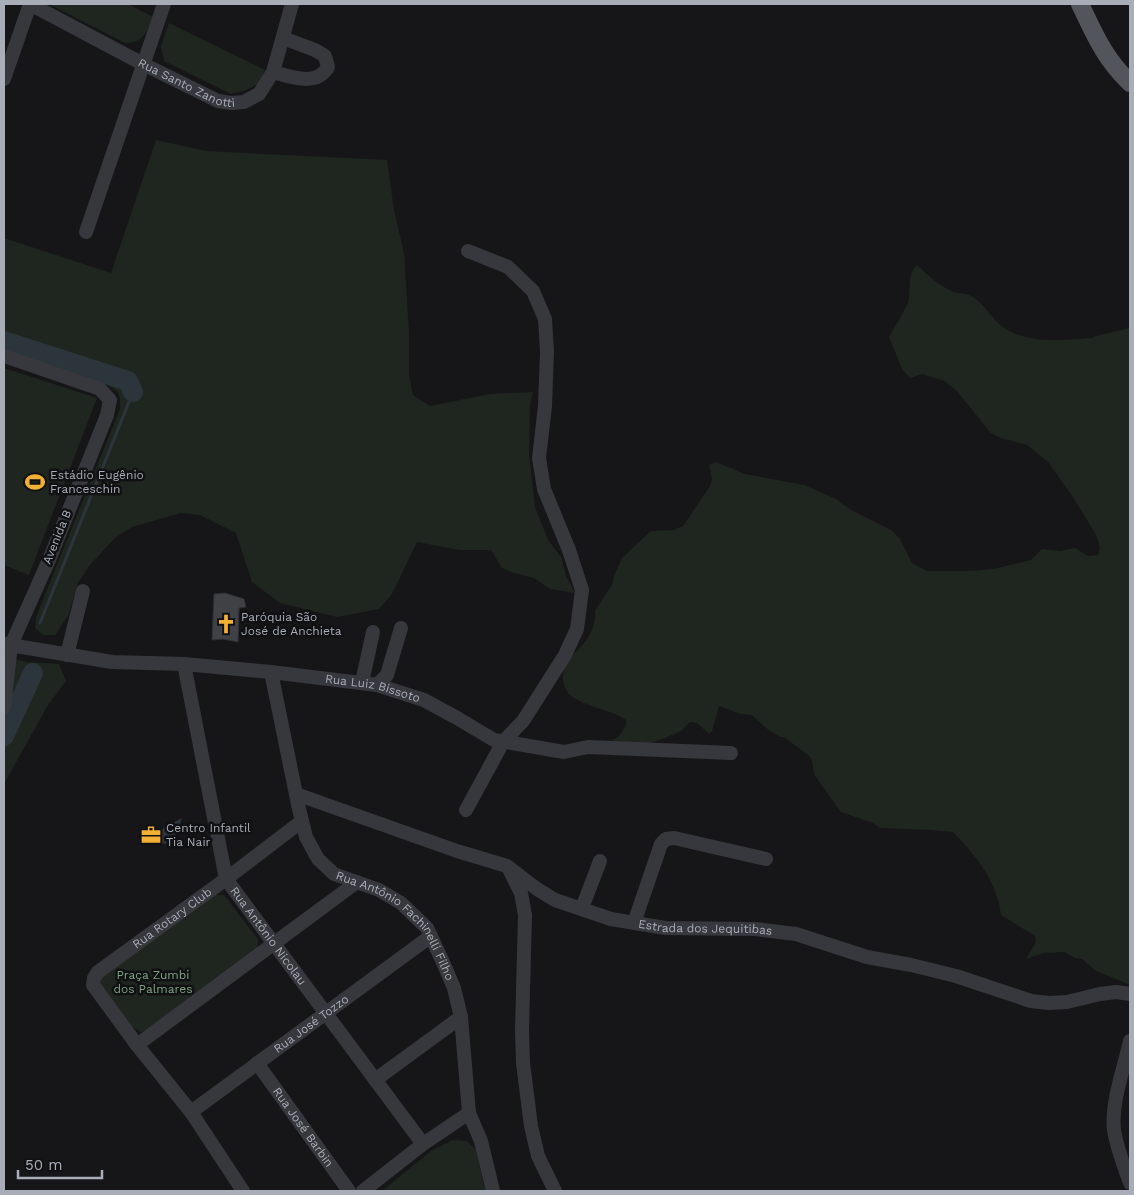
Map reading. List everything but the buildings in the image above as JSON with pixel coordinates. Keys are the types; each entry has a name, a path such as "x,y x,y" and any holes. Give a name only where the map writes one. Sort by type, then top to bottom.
{"main road":[{"path":"1086,7 1098,42 1116,70 1130,82"}],"street":[{"name":"Rua Santo Zanotti","path":"30,4 143,64 218,101 231,103 244,102 259,94 273,72 292,4"},
{"path":"4,79 30,4"},
{"path":"86,232 164,4"},
{"path":"273,72 314,80 324,74 328,67 325,56 315,50 283,38"},
{"path":"466,810 504,742 523,721 565,655 576,629 582,590 569,550 544,489 539,458 545,406 547,352 545,319 533,291 508,266 468,251"},
{"name":"Avenida B","path":"4,356 100,389 110,400 107,415 48,560 7,644 4,707"},
{"path":"67,654 83,591"},
{"path":"377,685 387,675 401,628"},
{"path":"362,682 373,632"},
{"name":"Rua Luiz Bissoto","path":"7,644 112,662 184,664 362,682 424,700 494,740 564,752 588,747 731,753"},
{"name":"Rua Antônio Nicolau","path":"184,664 226,879 423,1144"},
{"name":"Rua Antônio Fachinelli Filho","path":"272,672 302,821 306,837 318,859 334,874 379,890 401,903 427,928 454,988 461,1017 469,1112 481,1141 493,1191"},
{"name":"Estrada dos Jequitibas","path":"296,794 457,851 507,866 555,900 611,919 665,928 755,929 796,934 867,958 911,965 956,976 1031,1001 1067,1002 1100,994 1116,992 1130,994"},
{"name":"Rua Rotary Club","path":"137,1046 93,984 98,972 302,821"},
{"path":"634,923 661,844 666,839 674,838 766,859"},
{"path":"582,908 600,861"},
{"path":"507,866 521,893 525,915 522,1063 531,1126 538,1156 555,1191"},
{"path":"243,1191 191,1112 137,1046 357,882"},
{"name":"Rua José Tozzo","path":"191,1112 431,936"},
{"path":"375,1080 461,1017"},
{"path":"1130,1041 1116,1105 1114,1128 1120,1158 1130,1183"},
{"name":"Rua José Barbin","path":"257,1063 348,1191"},
{"path":"363,1191 423,1144 469,1112"}],"green space":[{"path":"49,4 128,4 153,17 144,36 136,41 125,43"},
{"path":"169,23 265,70 258,84 244,91 231,94 164,61 161,46"},
{"path":"156,140 206,151 387,160 394,210 404,253 409,333 409,375 413,395 430,406 490,394 533,392 530,405 529,455 535,507 548,540 561,557 566,576 575,593 550,589 534,578 502,568 491,550 460,550 417,542 392,594 379,609 337,617 280,603 252,582 236,533 200,515 181,513 132,527 115,538 89,566 78,583 68,616 55,635 43,635 35,628 36,617 120,409 120,399 118,392 111,387 87,376 4,348 4,238 111,273"},
{"path":"917,265 944,287 974,298 982,304 999,324 1009,331 1020,335 1044,340 1081,339 1130,328 1130,985 1096,971 1082,959 1075,958 1064,952 1044,953 1026,959 1036,942 1035,936 1001,915 999,903 990,880 978,860 953,832 880,828 873,823 841,812 815,776 811,758 784,737 780,737 766,728 752,715 741,714 719,706 712,731 709,734 697,723 690,722 681,731 626,751 598,749 612,741 624,730 626,720 574,698 568,693 564,684 566,666 590,634 594,623 595,611 613,583 622,558 651,531 674,530 683,526 710,486 712,479 709,465 716,462 745,474 804,485 836,499 851,510 891,530 900,539 912,563 927,571 993,569 1031,560 1042,549 1060,551 1075,548 1088,556 1098,555 1100,547 1096,535 1075,500 1048,462 1027,445 1001,438 991,433 956,390 944,381 922,374 910,378 902,369 889,337 908,302 910,278"},
{"name":"Estádio Eugênio Franceschin","path":"4,368 97,398 29,575 4,565"},
{"path":"14,659 26,662 59,664 66,681 48,705 4,784 4,725"},
{"name":"Praça Zumbi dos Palmares","path":"215,895 224,895 258,939 257,948 150,1029 141,1032 132,1027 100,985 104,973 188,916"},
{"path":"453,1140 467,1141 476,1150 485,1191 382,1191 431,1151"}],"shaded area":[{"path":"182,818 177,833 166,844 159,843 156,832"}],"waterway":[{"path":"4,341 128,381 133,392"},
{"path":"40,623 133,392"},
{"path":"4,736 33,673"}],"place":[{"name":"Estádio Eugênio Franceschin","path":"35,482"},
{"name":"Paróquia São José de Anchieta","path":"226,624"},
{"name":"Centro Infantil Tia Nair","path":"151,835"}]}
